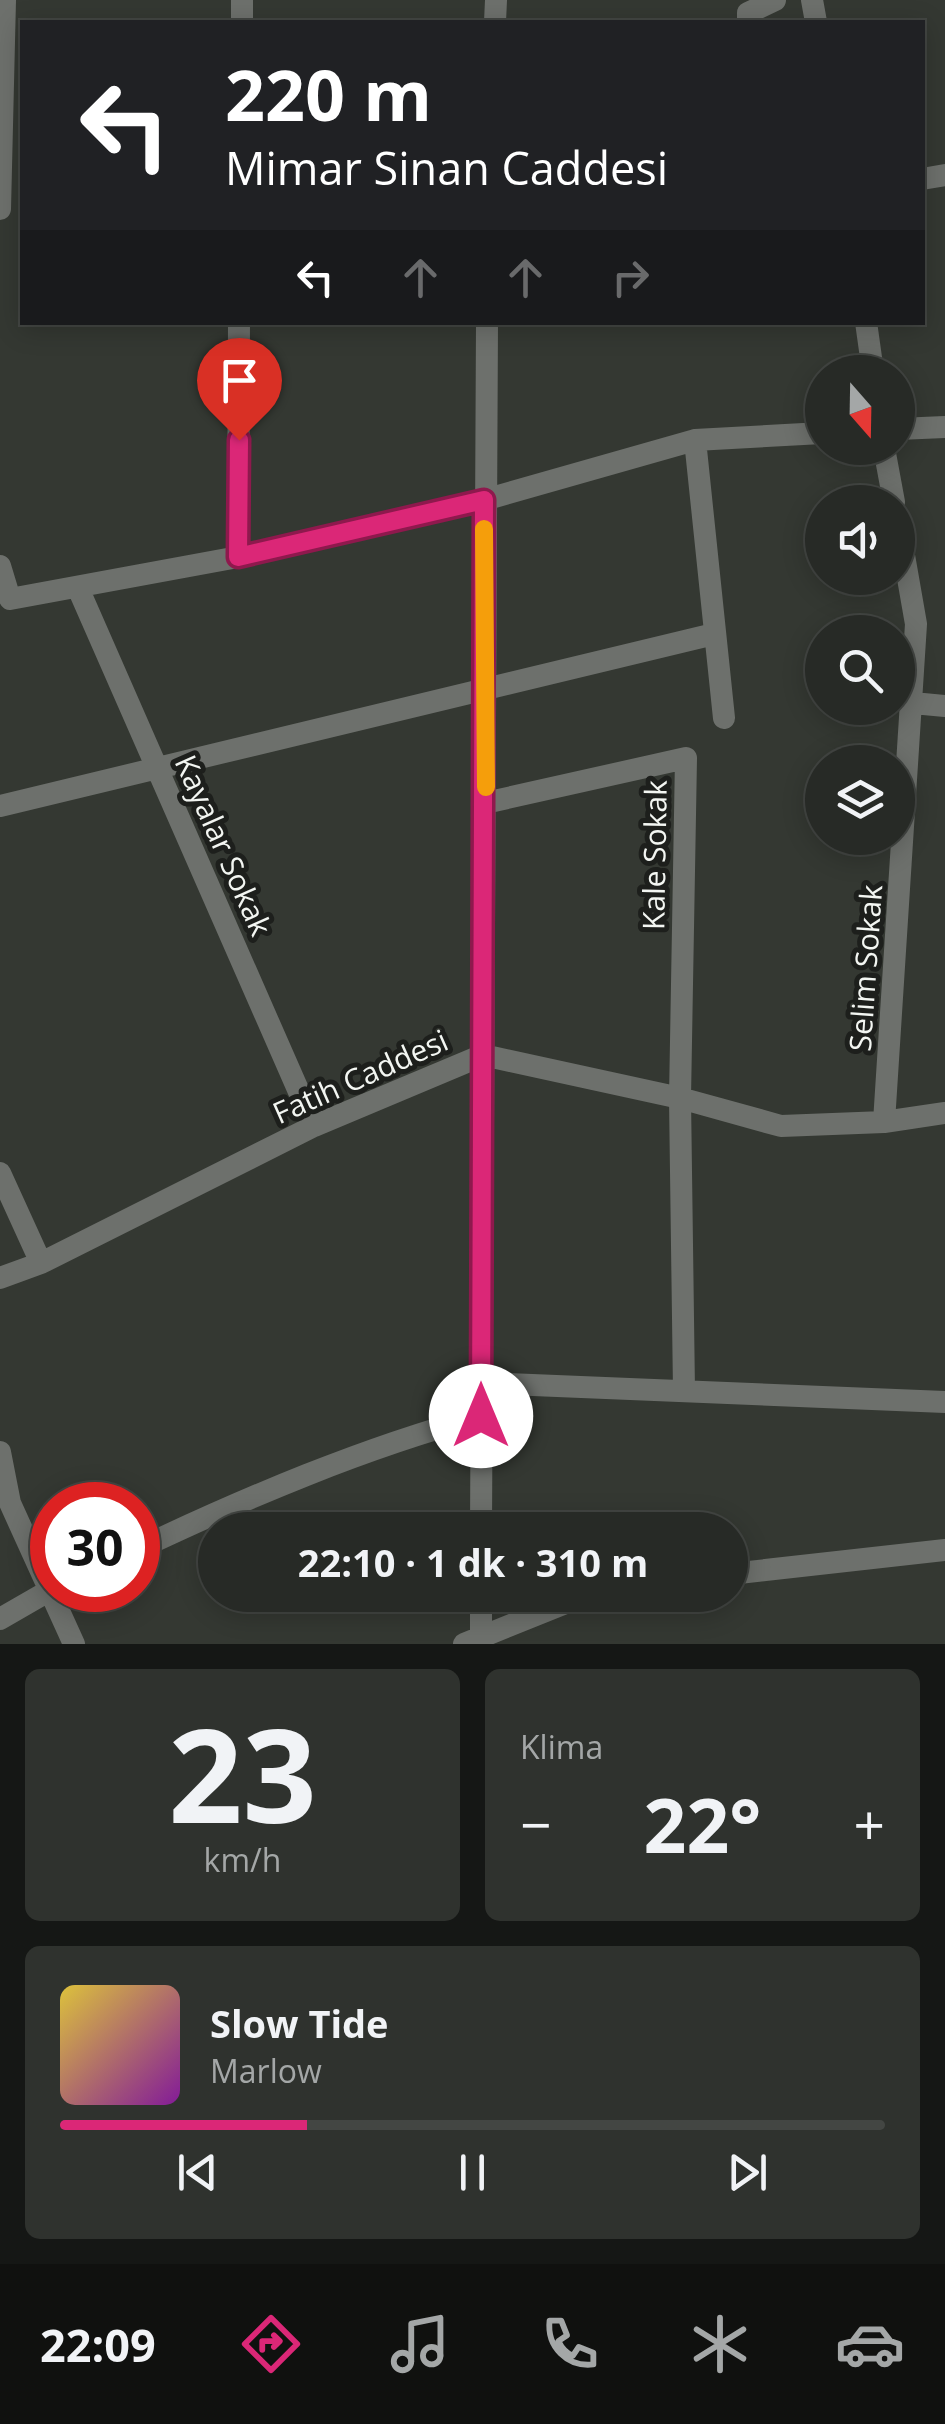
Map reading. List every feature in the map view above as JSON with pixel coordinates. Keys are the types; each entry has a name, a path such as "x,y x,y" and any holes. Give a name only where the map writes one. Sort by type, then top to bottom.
{"street":[{"path":"0,209 9,49 5,0"},
{"path":"748,20 748,12 775,0"},
{"path":"238,557 240,325"},
{"path":"481,1512 487,325"},
{"path":"866,325 871,355"},
{"path":"915,429 945,428"},
{"path":"0,566 5,600 238,557 484,500 696,440 805,434"},
{"path":"696,440 724,718"},
{"name":"Kayalar Sokak","path":"78,588 314,1126"},
{"name":"Selim Sokak","path":"915,618 915,651"},
{"path":"0,806 158,770 486,685 714,634"},
{"path":"915,704 945,706"},
{"name":"Selim Sokak","path":"884,1122 912,725"},
{"name":"Kale Sokak","path":"486,803 686,758 680,1098"},
{"name":"Fatih Caddesi","path":"0,1278 41,1264 314,1126 483,1055 680,1098 781,1126 884,1122 945,1113"},
{"path":"680,1098 684,1391"},
{"path":"0,1173 41,1264"},
{"path":"481,1383 945,1402"},
{"path":"160,1539 229,1506 422,1432 481,1416"},
{"path":"0,1452 10,1503 30,1545"},
{"path":"748,1572 945,1550"},
{"path":"0,1620 30,1602"},
{"path":"61,1612 74,1644"},
{"path":"479,1612 476,1641 544,1612"}],"slow traffic":[{"path":"484,529 486,787"}],"route":[{"path":"239,440 238,557 484,500 481,1416"}]}
